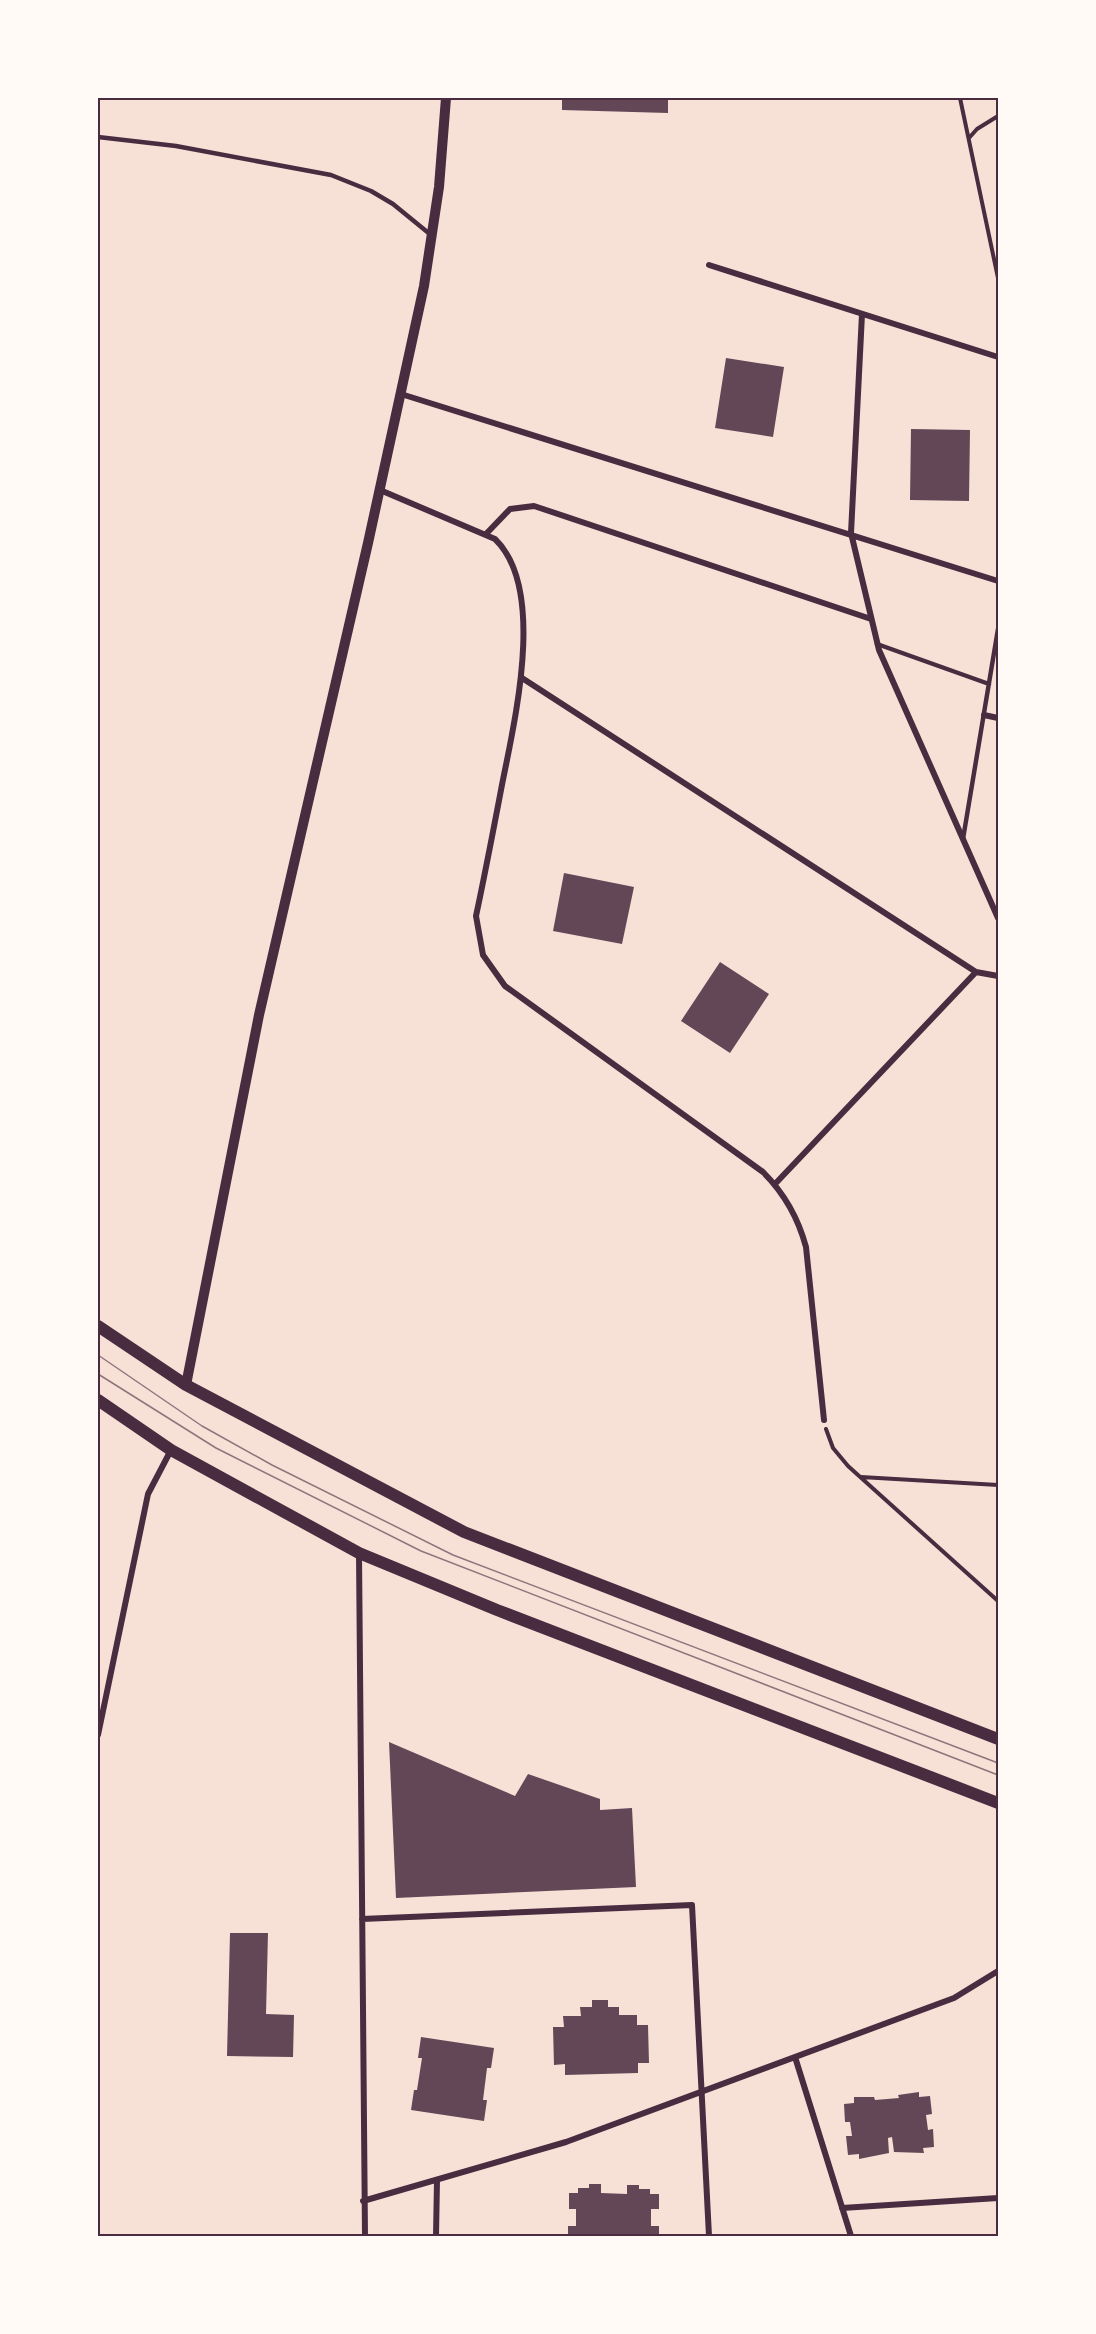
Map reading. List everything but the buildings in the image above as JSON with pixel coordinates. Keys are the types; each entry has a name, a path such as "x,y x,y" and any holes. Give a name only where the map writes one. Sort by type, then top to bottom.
{"main road":[{"path":"98,1326 186,1385 464,1532 999,1739"},
{"path":"98,1400 171,1450 359,1553 497,1610 999,1803"}],"street":[{"path":"186,1385 259,1015 401,394 432,236 446,98"},
{"path":"709,265 999,357"},
{"path":"862,314 851,533 877,644 999,918"},
{"path":"401,394 999,581"},
{"path":"380,490 486,534 502,546 514,571 523,625 522,678 476,916 479,942 489,966 505,986 652,1095 763,1172 775,1184 793,1210 806,1246 824,1420"},
{"path":"486,534 510,509 534,506 872,619"},
{"path":"522,678 976,972 999,976"},
{"path":"984,715 999,718"},
{"path":"775,1184 976,972"},
{"path":"98,1735 148,1494 171,1450"},
{"path":"359,1553 365,2236"},
{"path":"362,1919 692,1905 709,2236"},
{"path":"363,2201 566,2142 954,1998 999,1971"},
{"path":"795,2057 851,2236"},
{"path":"436,2236 437,2180"},
{"path":"842,2208 999,2198"}],"lane":[{"path":"98,137 176,146 330,175 371,191 393,204 432,236"},
{"path":"963,839 999,629"},
{"path":"877,644 989,684"}],"path":[{"path":"960,98 999,279"},
{"path":"969,138 987,122 999,116"},
{"path":"824,1420 834,1448 861,1477 999,1601"},
{"path":"861,1477 999,1485"}],"tram line":[{"path":"98,1355 202,1426 272,1465 453,1555 998,1763"},
{"path":"98,1374 216,1448 421,1551 998,1775"}]}
